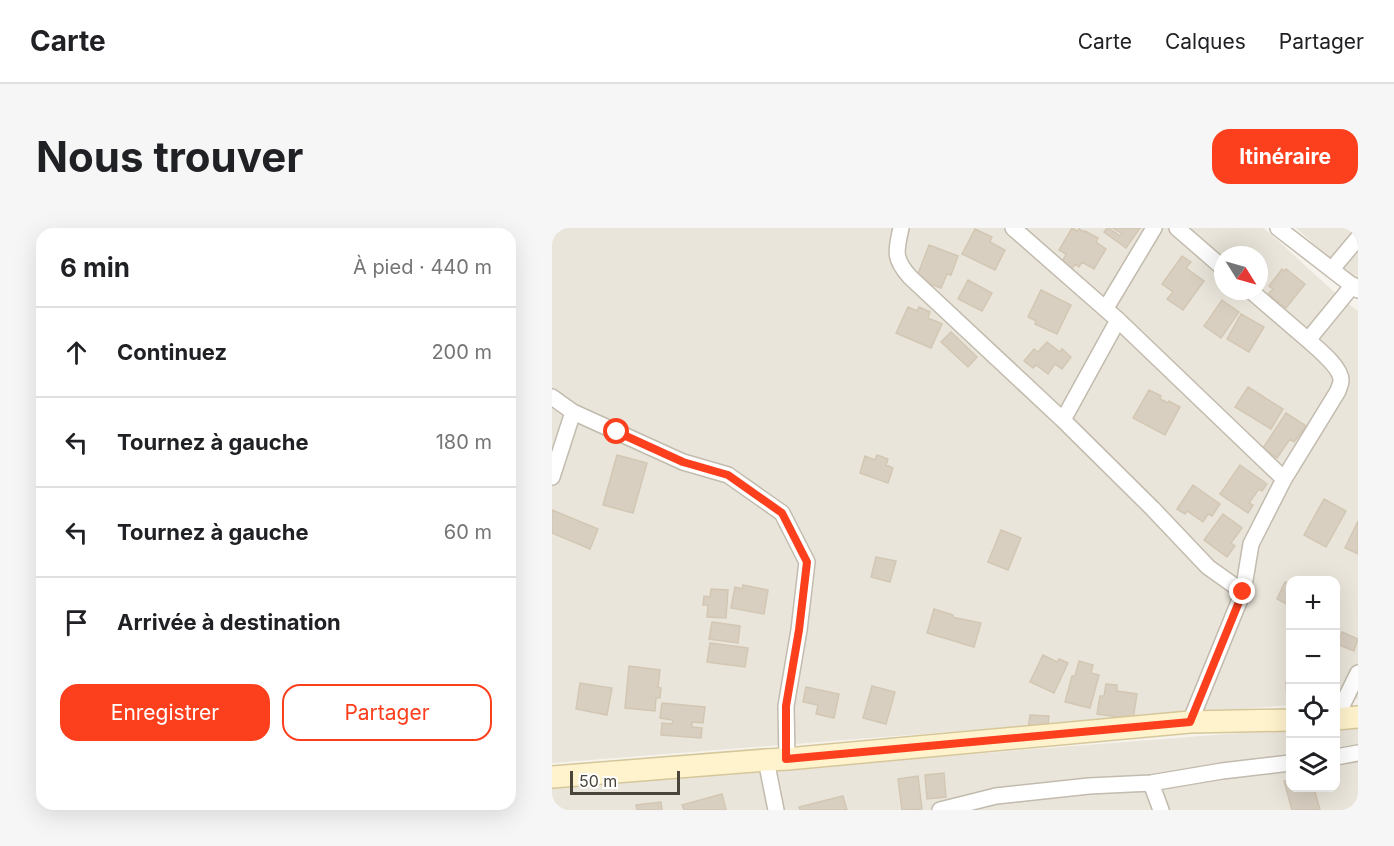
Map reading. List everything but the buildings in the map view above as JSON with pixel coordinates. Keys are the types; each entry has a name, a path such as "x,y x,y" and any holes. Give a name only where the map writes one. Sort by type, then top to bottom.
{"main road":[{"path":"1340,718 1358,717"},
{"path":"552,777 1190,722 1286,720"}],"street":[{"path":"901,228 897,258 900,266 910,277 1062,420 1153,509 1208,567 1243,592"},
{"path":"1013,228 1106,308 1284,479"},
{"path":"1106,308 1154,228"},
{"path":"1177,228 1214,259"},
{"path":"1278,228 1355,287 1308,340"},
{"path":"1332,269 1358,238"},
{"path":"1190,722 1243,592 1251,544 1284,479 1338,391 1341,380 1333,364 1261,300"},
{"path":"1062,420 1118,320"},
{"path":"552,397 573,412 683,462 728,475 782,513 807,562 799,630 776,759 776,810"},
{"path":"552,477 573,412"},
{"path":"1340,710 1358,673"},
{"path":"1340,756 1358,753"},
{"path":"940,810 959,808 996,796 1089,786 1151,783 1286,763"},
{"path":"1151,783 1161,810"}],"shaded area":[{"path":"552,228 1264,228 1358,311 1358,699 1340,701 1340,576 1286,576 1286,705 552,763"},
{"path":"1296,228 1358,228 1358,278 1323,252"},
{"path":"1358,724 1358,810 552,810 552,787 1286,729 1286,792 1340,792 1340,726"}],"route":[{"path":"617,432 683,462 728,475 782,513 807,562 799,630 786,706 786,759 1190,722 1243,592"}]}
